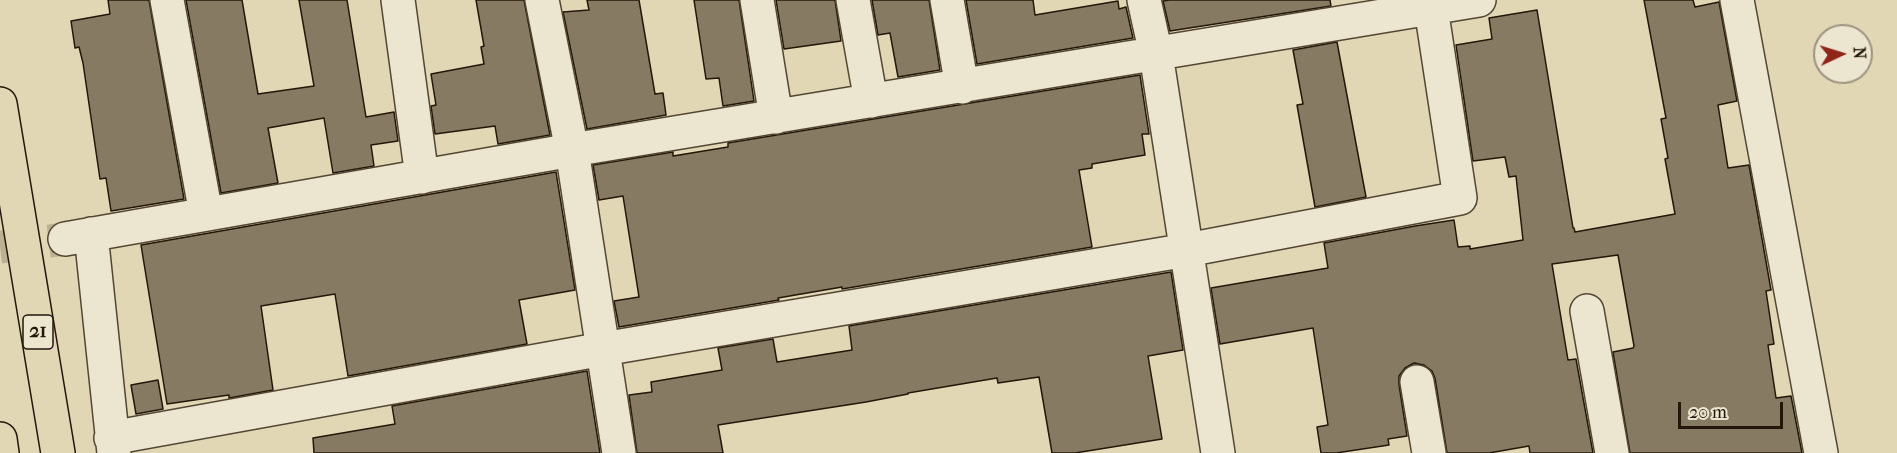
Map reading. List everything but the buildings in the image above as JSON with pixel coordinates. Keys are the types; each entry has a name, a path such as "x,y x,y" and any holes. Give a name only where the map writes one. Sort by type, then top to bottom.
{"highway":[{"name":"21","path":"0,104 58,453"},
{"path":"0,439 2,453"}],"street":[{"path":"167,0 206,214"},
{"path":"398,0 422,177"},
{"path":"542,0 572,150 619,453"},
{"path":"757,0 776,117"},
{"path":"853,0 871,101"},
{"path":"947,0 962,87"},
{"path":"1144,0 1156,54 1218,453"},
{"path":"1431,8 1460,198 1187,250 603,349 112,445 78,236 572,150 1479,0"},
{"path":"1737,0 1821,453"},
{"path":"1587,311 1612,453"},
{"path":"1417,382 1429,453"}],"tunnel":[{"path":"0,247 65,239"}]}
